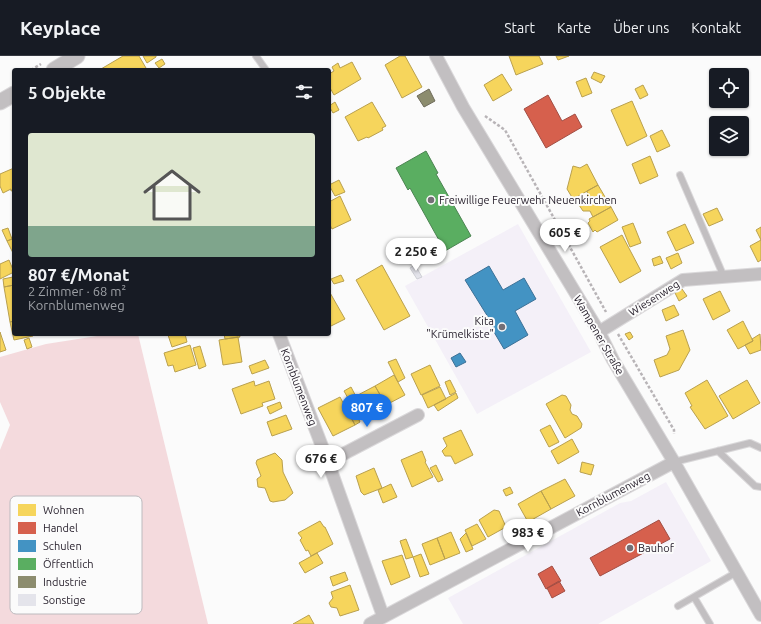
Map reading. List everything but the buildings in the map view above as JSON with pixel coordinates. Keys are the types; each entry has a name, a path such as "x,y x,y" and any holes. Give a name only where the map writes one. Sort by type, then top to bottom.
{"street":[{"path":"57,68 77,56"},
{"name":"Wampener Straße","path":"436,56 463,107 599,332 612,360 674,462 761,615"},
{"path":"0,102 12,95"},
{"name":"Wiesenweg","path":"599,332 683,280 761,274"},
{"name":"Kornblumenweg","path":"280,336 328,462 383,616"},
{"path":"328,462 418,415"},
{"name":"Kornblumenweg","path":"370,624 674,462"}],"lane":[{"path":"256,56 265,68"},
{"path":"680,175 724,277"},
{"path":"674,462 750,443 761,448"},
{"path":"718,451 755,486 761,487"},
{"path":"678,606 737,572"},
{"path":"694,597 710,624"}],"shaded area":[{"name":"Kita \"Krümelkiste\"","path":"518,224 591,352 477,414 405,286"},
{"path":"97,336 138,336 208,624 0,624 0,450 10,425 0,402 0,357 46,344"},
{"path":"666,482 711,561 598,624 463,624 448,598 620,503 631,501"}],"place":[{"name":"Freiwillige Feuerwehr Neuenkirchen","path":"431,200"},
{"name":"Kita \"Krümelkiste\"","path":"502,327"},
{"name":"Bauhof","path":"630,548"}]}
